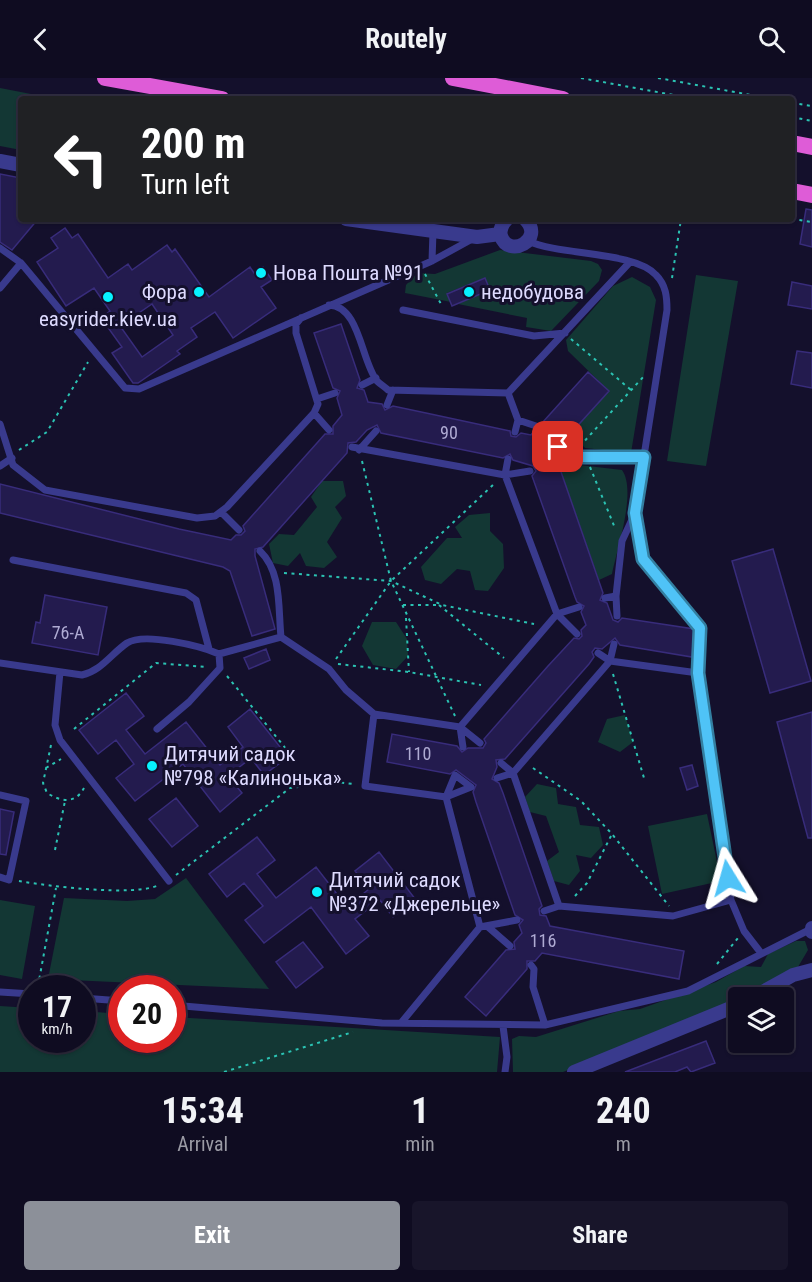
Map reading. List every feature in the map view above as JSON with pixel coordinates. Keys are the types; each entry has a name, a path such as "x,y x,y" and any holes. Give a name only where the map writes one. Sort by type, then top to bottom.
{"highway":[{"path":"105,78 205,96"},
{"path":"453,78 546,96"},
{"path":"795,144 812,147"},
{"path":"795,192 812,195"}],"street":[{"path":"0,161 18,164"},
{"path":"366,222 477,237 500,234"},
{"path":"504,222 500,234 505,243 514,247 528,241 531,231 527,222"},
{"path":"771,987 792,975 812,970"},
{"path":"574,1072 728,1009"}],"lane":[{"path":"432,261 433,232"},
{"path":"0,248 21,263 125,388 139,389 303,315 421,266 477,237"},
{"path":"528,241 543,248 630,262 646,267 656,275 666,296 667,310 635,513 622,541 616,596 617,616"},
{"path":"327,305 338,306 349,314 376,378 388,390 507,393 630,262"},
{"path":"0,288 21,263"},
{"path":"403,310 534,336 565,333"},
{"path":"0,424 14,465 45,490 196,518 215,516 314,413 318,404 296,333 296,324 303,315"},
{"path":"362,385 376,378"},
{"path":"387,405 393,390"},
{"path":"317,399 335,393"},
{"path":"507,393 518,420 515,432"},
{"path":"314,413 329,430"},
{"path":"518,420 539,427"},
{"path":"355,448 376,431"},
{"path":"558,447 569,457"},
{"path":"355,448 505,475 530,471"},
{"path":"0,466 13,457"},
{"path":"557,461 569,457 644,457"},
{"path":"508,459 505,475 557,614 577,634"},
{"path":"221,512 239,530"},
{"path":"635,513 643,559 700,628 698,673 731,900 744,931 761,953"},
{"path":"260,551 269,560 275,574 281,637"},
{"path":"13,560 186,593 196,600 209,650"},
{"path":"605,598 616,596"},
{"path":"460,727 557,614 579,607"},
{"path":"0,663 82,675 92,673 127,643 136,639 145,638 219,654 281,637 329,669 346,690 374,714 460,727 480,743"},
{"path":"497,778 513,773 610,661 614,644"},
{"path":"598,653 610,661 698,673"},
{"path":"157,729 210,682 220,668 219,654"},
{"path":"60,672 55,725 60,740 169,881"},
{"path":"374,714 365,786 446,797 484,926 510,946"},
{"path":"460,727 463,747"},
{"path":"501,763 513,773 562,906"},
{"path":"0,795 26,801 9,880 0,878"},
{"path":"544,911 562,906 677,915 731,900"},
{"path":"401,1023 484,926 517,920"},
{"path":"186,1006 382,1023 545,1025 688,991 812,929"},
{"path":"531,965 534,969 533,987 545,1025"},
{"path":"0,993 18,994"},
{"path":"502,1026 507,1057 505,1072"}],"path":[{"path":"580,78 679,96"},
{"path":"658,78 756,96"},
{"path":"795,103 812,106"},
{"path":"795,117 812,120"},
{"path":"795,219 812,222"},
{"path":"667,310 681,222"},
{"path":"421,266 449,320"},
{"path":"565,333 632,390"},
{"path":"13,457 47,432 94,352"},
{"path":"569,457 659,359"},
{"path":"355,448 391,581 460,727"},
{"path":"586,457 602,500 622,541"},
{"path":"495,688 436,676 332,663 391,581 505,475"},
{"path":"275,574 391,581 439,604 513,666"},
{"path":"403,605 439,604 548,627"},
{"path":"406,615 409,672"},
{"path":"610,661 644,778"},
{"path":"55,725 43,783 46,793 65,801 74,799 81,793 87,774"},
{"path":"523,761 581,801 612,834 677,915"},
{"path":"9,880 56,887 129,891 152,889 169,881 290,788 337,782 365,786"},
{"path":"55,850 65,801"},
{"path":"562,906 587,883 612,834"},
{"path":"40,975 56,887"},
{"path":"712,969 744,931"},
{"path":"224,1072 382,1023"}],"green space":[{"path":"0,88 41,96 18,96 18,149 0,146"},
{"path":"500,250 591,261 598,264 602,270 599,281 551,331 526,327 527,318 458,304 490,290 485,278 447,293 451,302 405,293 406,285 417,273 435,274"},
{"path":"696,275 738,281 706,466 667,461"},
{"path":"632,277 650,287 656,300 631,453 585,448 571,433 609,391 568,351 566,340 613,286"},
{"path":"571,464 622,470 626,479 627,506 612,574 599,580 560,469"},
{"path":"322,481 343,481 346,496 335,507 342,518 327,542 337,557 324,568 306,566 300,553 288,566 273,563 269,544 279,534 294,535 317,507 311,497"},
{"path":"490,513 490,531 503,544 504,568 488,591 475,590 470,571 457,569 441,584 425,580 421,567 447,538 462,538 455,527 469,515"},
{"path":"372,622 396,622 407,639 408,656 396,669 373,665 362,646"},
{"path":"625,715 633,742 620,752 598,742 607,719"},
{"path":"537,784 556,788 558,804 576,807 580,825 599,827 603,845 591,858 576,855 580,871 569,885 554,881 547,861 559,852 546,816 530,812 525,797"},
{"path":"707,814 721,881 662,894 648,826"},
{"path":"186,878 269,989 186,985 186,975 108,975 108,982 96,981 96,975 49,975 64,898 127,901 155,899"},
{"path":"0,900 35,906 23,975 18,975 18,978 0,975"},
{"path":"796,941 805,941 808,950 798,967 762,987 728,987 728,1006 563,1072 513,1072 512,1039 519,1036 536,1037 619,1011 640,1009 716,982 744,966 761,967 768,954"},
{"path":"0,1006 18,1007 18,1053 96,1053 96,1012 108,1013 108,1053 186,1053 186,1018 500,1037 497,1072 0,1072"}],"building":[{"path":"0,174 18,177 18,222 35,222 12,250 0,242"},
{"path":"806,209 812,210 812,247 800,244"},
{"path":"65,228 72,238 78,234 108,278 128,264 132,270 167,245 172,252 175,249 209,297 250,267 254,273 263,267 272,280 261,287 276,308 233,338 215,312 191,328 197,337 177,351 180,354 138,383 133,383 112,353 122,347 101,318 110,311 94,288 66,306 37,262 58,248 51,238","holes":["152,304 173,335 142,357 120,326"]},
{"name":"недобудова","path":"485,278 490,290 452,306 447,294"},
{"path":"792,282 812,286 812,309 788,305"},
{"path":"341,324 360,380 357,388 364,390 368,402 382,404 385,410 393,406 510,431 511,436 516,437 521,433 531,435 534,431 543,431 542,423 588,372 609,391 562,443 554,443 555,456 552,463 559,466 603,593 600,600 607,603 613,620 618,622 622,618 694,629 692,657 620,645 615,638 602,649 595,648 592,652 594,657 589,664 505,759 496,760 497,767 492,779 499,783 503,793 542,906 539,909 540,915 546,916 550,926 684,951 679,979 542,953 535,961 527,961 527,969 486,1016 465,997 506,950 515,949 514,942 522,933 519,925 523,920 515,915 473,792 476,785 456,770 450,774 387,762 392,734 457,746 462,752 468,748 483,748 486,743 484,739 548,666 574,638 579,639 582,636 581,630 586,625 581,612 584,606 577,602 575,597 532,476 536,471 533,466 513,460 510,454 503,458 381,433 377,425 367,430 356,442 348,443 347,453 263,547 255,549 275,629 252,636 230,571 223,567 0,513 0,484 179,529 231,540 236,535 241,535 245,531 243,526 325,434 333,434 333,426 342,415 337,398 340,391 333,388 314,333"},
{"path":"797,351 812,353 812,388 791,384"},
{"path":"773,549 811,681 770,693 732,561"},
{"path":"45,595 107,607 98,655 32,643 36,622 40,623"},
{"path":"266,649 270,660 249,669 244,658"},
{"path":"126,693 144,716 126,730 145,754 186,722 220,765 243,747 228,727 250,709 288,757 264,775 251,758 228,776 242,793 220,812 183,764 135,801 116,778 134,764 116,740 98,754 79,730"},
{"path":"812,712 812,838 808,838 777,722"},
{"path":"692,765 698,786 687,790 680,768"},
{"path":"176,798 198,826 172,847 149,819"},
{"path":"0,809 14,812 6,855 0,854"},
{"path":"257,837 275,860 257,874 276,898 316,867 347,907 369,889 355,871 379,852 416,900 393,917 380,900 355,919 369,936 346,954 311,907 264,943 245,920 263,906 244,883 227,897 209,874"},
{"path":"303,942 323,967 296,988 276,962"},
{"path":"706,1041 715,1063 691,1072 687,1067 675,1072 625,1072"}],"place":[{"name":"Нова Пошта №91","path":"261,273"},
{"name":"Фора","path":"199,292"},
{"name":"недобудова","path":"469,292"},
{"name":"easyrider.kiev.ua","path":"108,297"},
{"name":"Дитячий садок №798 «Калинонька»","path":"152,766"},
{"name":"Дитячий садок №372 «Джерельце»","path":"317,892"}],"route":[{"path":"558,447 567,457 644,457 635,513 643,559 700,628 698,673 728,878"}]}
